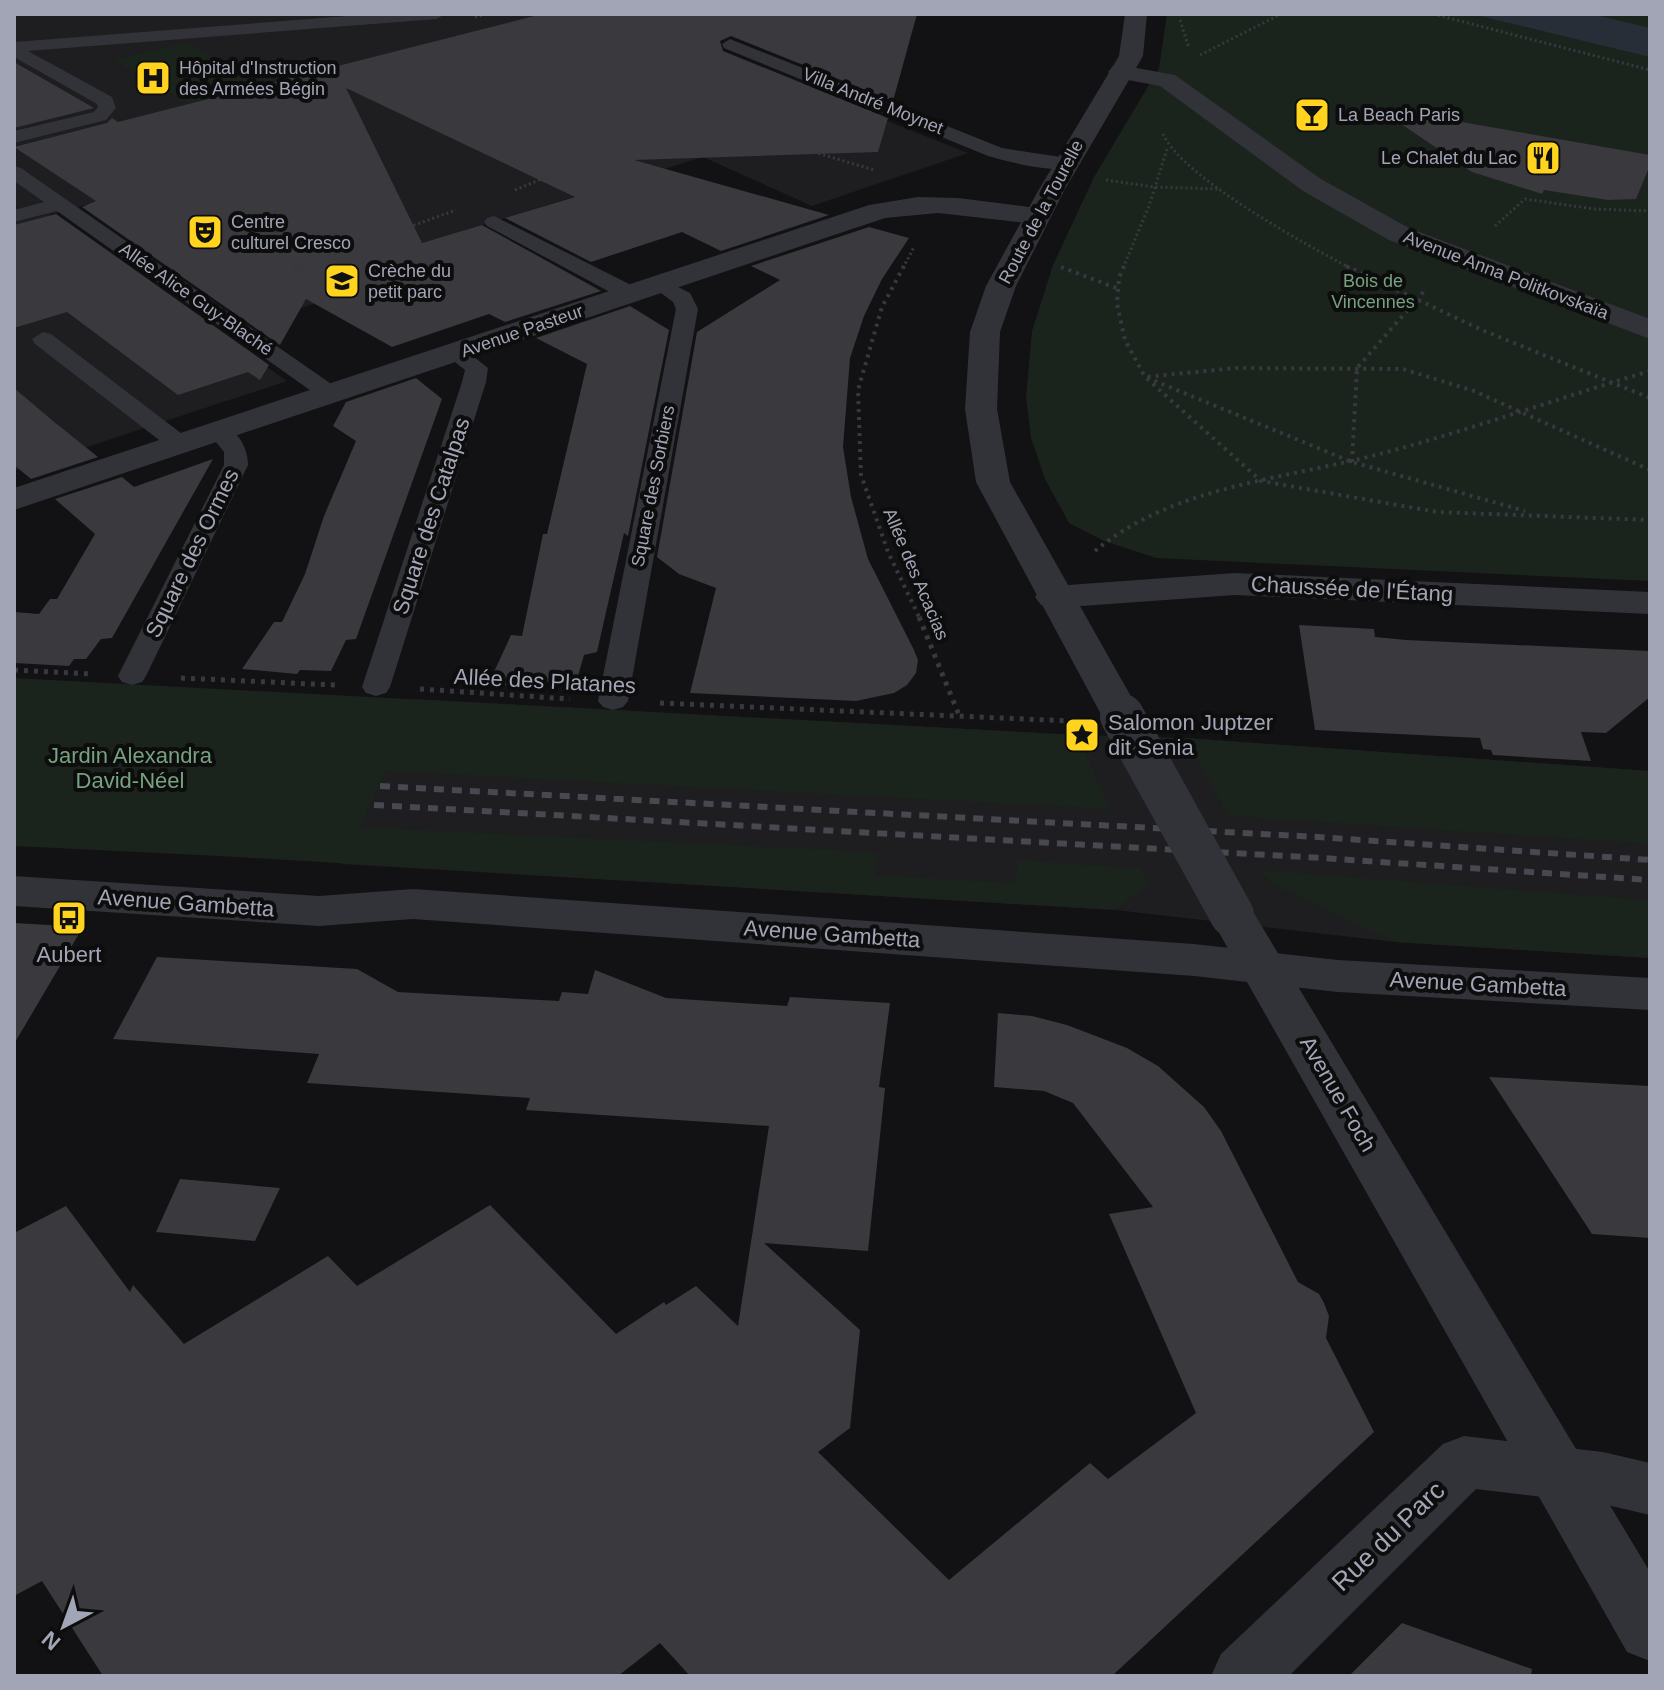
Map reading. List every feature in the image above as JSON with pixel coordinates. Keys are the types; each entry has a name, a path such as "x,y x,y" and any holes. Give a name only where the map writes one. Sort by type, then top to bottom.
{"street":[{"name":"Route de la Tourelle","path":"1031,555 993,482 981,409 985,332 1001,286 1037,216 1131,56 1136,14"},
{"name":"Avenue Anna Politkovskaïa","path":"1120,72 1167,80 1312,185 1399,234 1650,330"},
{"name":"Avenue Pasteur","path":"14,500 895,207 932,205 1037,216"},
{"name":"Avenue Foch","path":"1031,555 1232,915 1650,1631"},
{"name":"Chaussée de l'Étang","path":"1054,597 1235,584 1650,603"},
{"name":"Avenue Gambetta","path":"14,891 319,911 413,904 1263,967 1338,976 1650,994"},
{"name":"Rue du Parc","path":"1244,1676 1464,1462 1558,1472"},
{"path":"1558,1472 1650,1489"}],"lane":[{"path":"14,49 437,14"},
{"name":"Villa André Moynet","path":"730,44 1016,158 1064,169"},
{"path":"14,49 106,101 107,108 100,116 14,137"},
{"path":"14,69 37,63"},
{"name":"Allée Alice Guy-Blaché","path":"14,172 332,395"},
{"path":"14,216 60,204"},
{"path":"494,222 646,289"},
{"name":"Square des Sorbiers","path":"613,701 687,309 682,298 646,289"},
{"path":"43,339 181,445"},
{"name":"Square des Catalpas","path":"376,687 474,382 477,368 456,354"},
{"name":"Square des Ormes","path":"132,676 236,465 236,451 220,432"}],"path":[{"path":"1178,14 1191,51"},
{"path":"1194,58 1281,14"},
{"path":"1433,14 1650,70"},
{"path":"511,192 672,125 740,130 884,173"},
{"path":"1163,134 1167,149 1149,206 1119,278 1117,304 1125,340 1145,377 1261,481 1437,512 1532,513 1588,519 1650,520"},
{"path":"1167,149 1221,189 1343,266 1412,302 1650,398"},
{"path":"1064,169 1154,187 1221,189"},
{"path":"1352,462 1357,368 1412,302 1525,199 1594,209 1650,211"},
{"path":"202,303 317,258 466,207"},
{"name":"Allée des Acacias","path":"919,236 882,307 858,390 861,475 888,552 931,642 959,715"},
{"path":"1054,261 1119,289"},
{"path":"1145,377 1206,368 1410,370 1521,411 1576,439 1650,470"},
{"path":"1104,541 1153,514 1261,481 1352,462 1650,371"},
{"path":"1145,377 1352,462 1532,513"},
{"name":"Allée des Platanes","path":"14,670 1075,722"}],"shaded area":[{"path":"14,14 619,14 968,153 812,206 703,157 466,230 496,247 288,312 183,179 49,215 287,381 14,471"},
{"path":"1472,14 1592,14 1650,28 1650,57"},
{"path":"415,699 1078,735 1185,738 1650,771 1650,958 1395,942 1115,910 342,864"}],"green space":[{"name":"Bois de Vincennes","path":"1167,14 1650,14 1650,581 1156,558 1104,541 1069,523 1045,479 1031,438 1026,397 1032,331 1053,265 1094,177 1159,68"},
{"path":"186,43 266,85 190,104 113,60"},
{"name":"Jardin Alexandra David-Néel","path":"14,678 1078,735 1110,809 385,771 360,827 860,851 878,853 875,875 1016,883 1017,860 1140,868 1150,884 1115,910 14,846"},
{"path":"1185,738 1650,771 1650,844 1228,816"},
{"path":"1261,870 1650,900 1650,958 1395,942 1271,884"}],"building":[{"path":"542,14 917,14 893,101 731,36 720,41 723,51 888,118 878,152 634,160 829,215 721,251 682,232 591,262 505,218 575,197 346,88 422,243 482,225 601,291 505,322 489,314 392,347 306,299 280,345 82,207 96,201 14,147 107,123 112,118 118,122"},
{"path":"14,62 94,108 14,128"},
{"name":"Le Chalet du Lac","path":"1376,107 1650,155 1650,165 1636,199 1608,200 1544,190 1542,194 1472,172"},
{"path":"56,214 269,365 260,380 248,372 178,395 67,312 14,328 14,225"},
{"path":"869,227 909,238 882,279 864,316 850,358 843,447 851,497 868,559 914,650 918,660 916,673 907,685 894,693 856,701 690,693 716,588 679,574 657,557 697,332 780,280 751,266"},
{"path":"630,306 669,330 628,536 624,533 597,652 584,655 576,683 546,682 544,687 488,685 511,635 522,636 543,534 547,534 587,364 536,338"},
{"path":"416,378 442,399 356,639 346,640 331,671 300,670 297,674 242,669 274,622 282,622 305,574 324,516 356,441 333,426 346,402"},
{"path":"14,388 98,457 31,479 14,465"},
{"path":"213,459 112,638 101,639 86,659 74,659 69,666 14,663 14,612 39,614 50,599 57,599 95,534 55,499 122,477 134,487"},
{"path":"1299,625 1374,629 1375,637 1406,640 1650,651 1650,697 1606,733 1581,732 1591,761 1493,755 1491,750 1483,749 1480,738 1315,730"},
{"path":"14,923 83,927 14,1044"},
{"path":"157,957 357,969 398,992 559,1001 562,992 588,994 595,970 666,998 787,1006 790,997 890,1003 879,1087 885,1088 868,1251 764,1243 860,1330 850,1428 818,1452 949,1580 1090,1463 1108,1479 1196,1413 1109,1214 1153,1207 1073,1103 1044,1091 994,1087 998,1013 1032,1016 1067,1025 1127,1048 1158,1066 1204,1107 1221,1131 1298,1282 1319,1294 1324,1303 1329,1316 1326,1338 1374,1432 1112,1676 690,1676 660,1643 618,1676 103,1676 42,1581 14,1596 14,1233 66,1206 130,1292 133,1285 184,1344 328,1256 357,1286 490,1205 616,1334 664,1302 666,1305 696,1286 738,1326 769,1126 526,1110 530,1098 307,1083 319,1054 113,1039"},
{"path":"1489,1077 1650,1086 1650,1238 1592,1234"},
{"path":"180,1179 280,1188 255,1241 156,1232"},
{"path":"1402,1623 1532,1669 1531,1676 1349,1676"}],"railway":[{"path":"380,786 1318,837 1650,860"},
{"path":"374,805 1321,858 1650,880"}],"place":[{"name":"Hôpital d'Instruction des Armées Bégin","path":"153,78"},
{"name":"La Beach Paris","path":"1312,115"},
{"name":"Le Chalet du Lac","path":"1543,158"},
{"name":"Centre culturel Cresco","path":"205,232"},
{"name":"Crèche du petit parc","path":"342,281"},
{"name":"Salomon Juptzer dit Senia","path":"1082,735"},
{"name":"Aubert","path":"69,918"}]}
